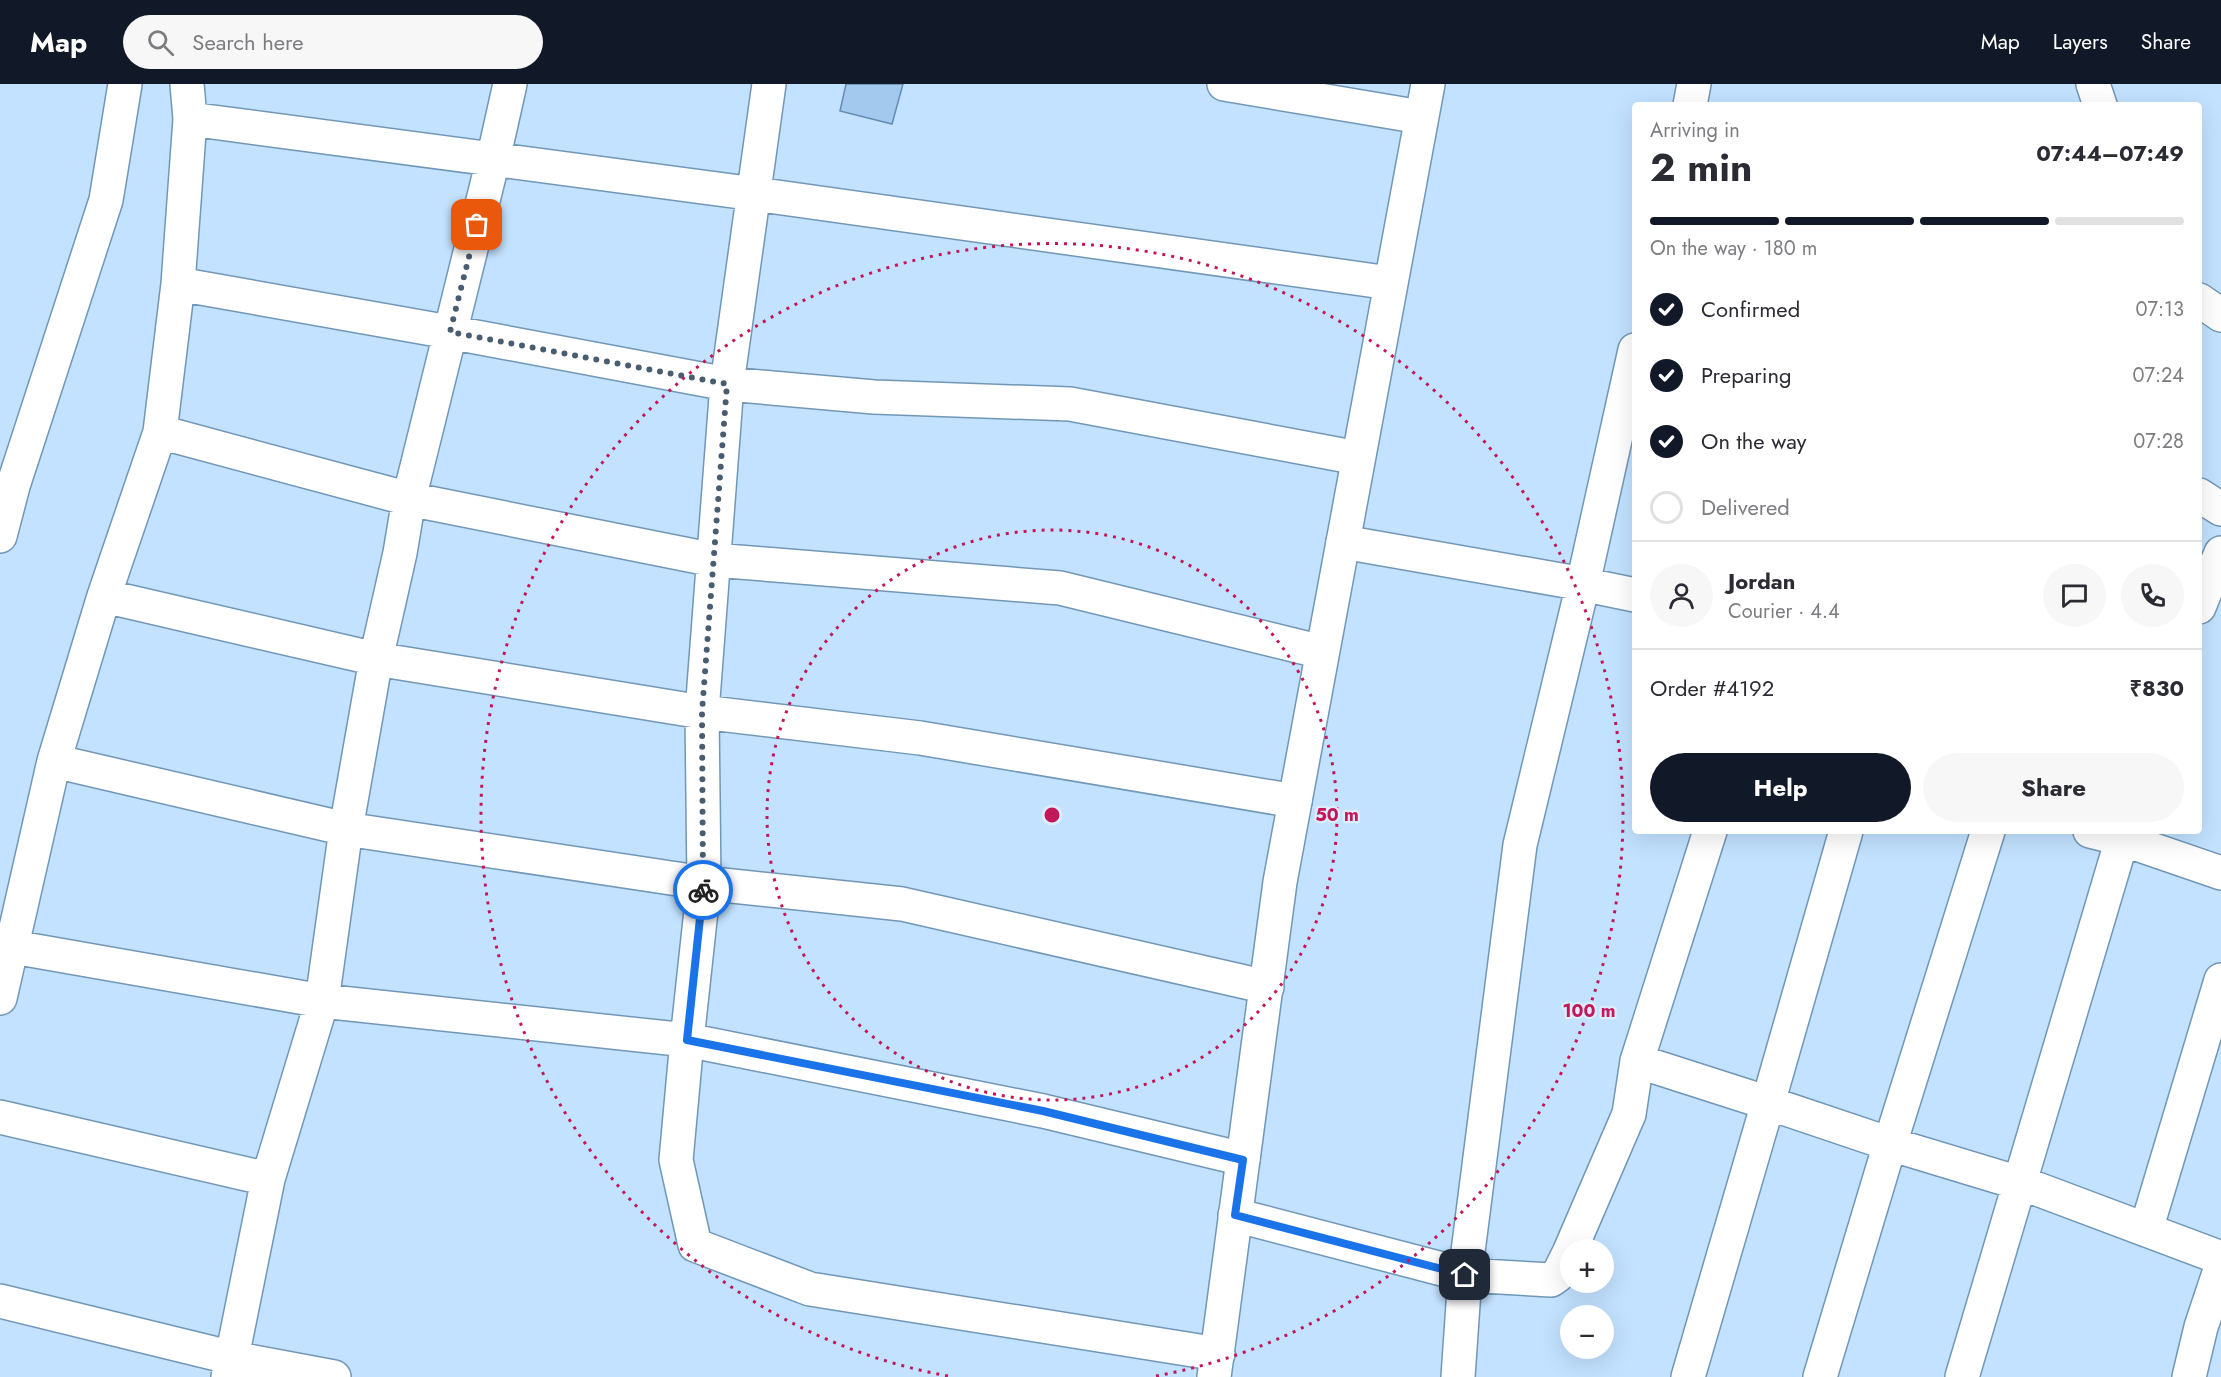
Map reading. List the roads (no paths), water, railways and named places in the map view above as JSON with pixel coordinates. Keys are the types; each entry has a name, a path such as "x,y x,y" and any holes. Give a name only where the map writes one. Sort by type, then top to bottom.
{"main road":[{"path":"0,536 13,486 106,200 125,84"},
{"path":"0,998 6,944 54,762 104,596 160,432 178,285 190,119 187,84"},
{"path":"231,1367 268,1179 322,1001 346,829 376,659 400,553 409,499 510,84"},
{"path":"769,84 727,384 702,712 704,883 676,1160 694,1245 810,1288 1216,1366 1280,882 1428,84"},
{"path":"1224,84 1421,117"},
{"path":"1691,102 1694,84"},
{"path":"2093,84 2099,102"},
{"path":"190,119 755,194 1390,283"},
{"path":"178,285 450,332 727,384 874,397 1070,404 1358,458"},
{"path":"2202,302 2221,315"},
{"path":"1458,1377 1465,1275 1520,845 1583,584 1632,364"},
{"path":"160,432 409,499 714,560 1060,588 1322,652"},
{"path":"2202,497 2221,509"},
{"path":"1343,542 1583,584 1632,595"},
{"path":"2202,600 2221,553"},
{"path":"104,596 376,659 702,712 920,738 1295,801"},
{"path":"54,762 346,829 704,883 902,904 1267,987"},
{"path":"1235,1215 1465,1275 1542,1280 1551,1280 1558,1275 1629,1114 1637,1062 1709,834"},
{"path":"1688,1377 1845,834"},
{"path":"1821,1377 1890,1144 1987,834"},
{"path":"2108,834 2131,838 2221,873"},
{"path":"1962,1377 2019,1183 2131,838"},
{"path":"6,944 322,1001 687,1040 1043,1111 1243,1160"},
{"path":"2146,1230 2221,980"},
{"path":"1637,1062 2019,1183 2221,1258"},
{"path":"0,1117 268,1179"},
{"path":"2189,1377 2201,1327 2221,1267"},
{"path":"0,1301 231,1367 334,1377"}]}
